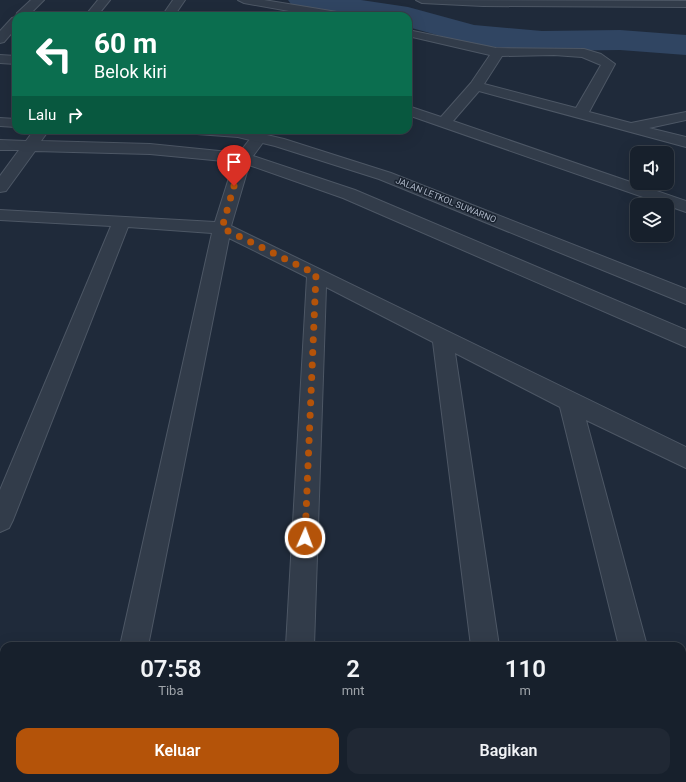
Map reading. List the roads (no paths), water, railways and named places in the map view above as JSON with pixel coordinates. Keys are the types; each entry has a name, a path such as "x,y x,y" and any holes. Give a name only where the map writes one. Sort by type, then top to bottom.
{"street":[{"path":"25,12 38,0"},
{"path":"94,12 104,0"},
{"path":"171,12 179,0"},
{"path":"244,0 317,12"},
{"path":"422,0 686,4"},
{"path":"257,12 261,2"},
{"path":"0,22 12,21"},
{"path":"0,39 12,26"},
{"path":"412,34 498,53 578,53 603,60 608,64 580,115"},
{"path":"443,123 476,86 498,53"},
{"path":"0,59 12,60"},
{"path":"476,86 580,115 686,142"},
{"path":"412,111 686,207"},
{"path":"630,127 686,116"},
{"path":"0,122 12,123"},
{"path":"2,148 14,134"},
{"path":"0,187 39,134"},
{"name":"JALAN LETKOL SUWARNO","path":"248,134 315,153 385,176 686,297"},
{"path":"135,642 222,228 243,158 259,137"},
{"path":"2,148 150,149 243,158 348,194 686,339"},
{"path":"0,215 222,228 570,402 686,458"},
{"path":"0,520 122,221"},
{"path":"300,642 316,274"},
{"path":"443,339 484,642"},
{"path":"570,402 632,642"}],"waterway":[{"path":"304,0 376,12"},
{"path":"412,18 473,35 542,41 620,40 686,45"}]}
